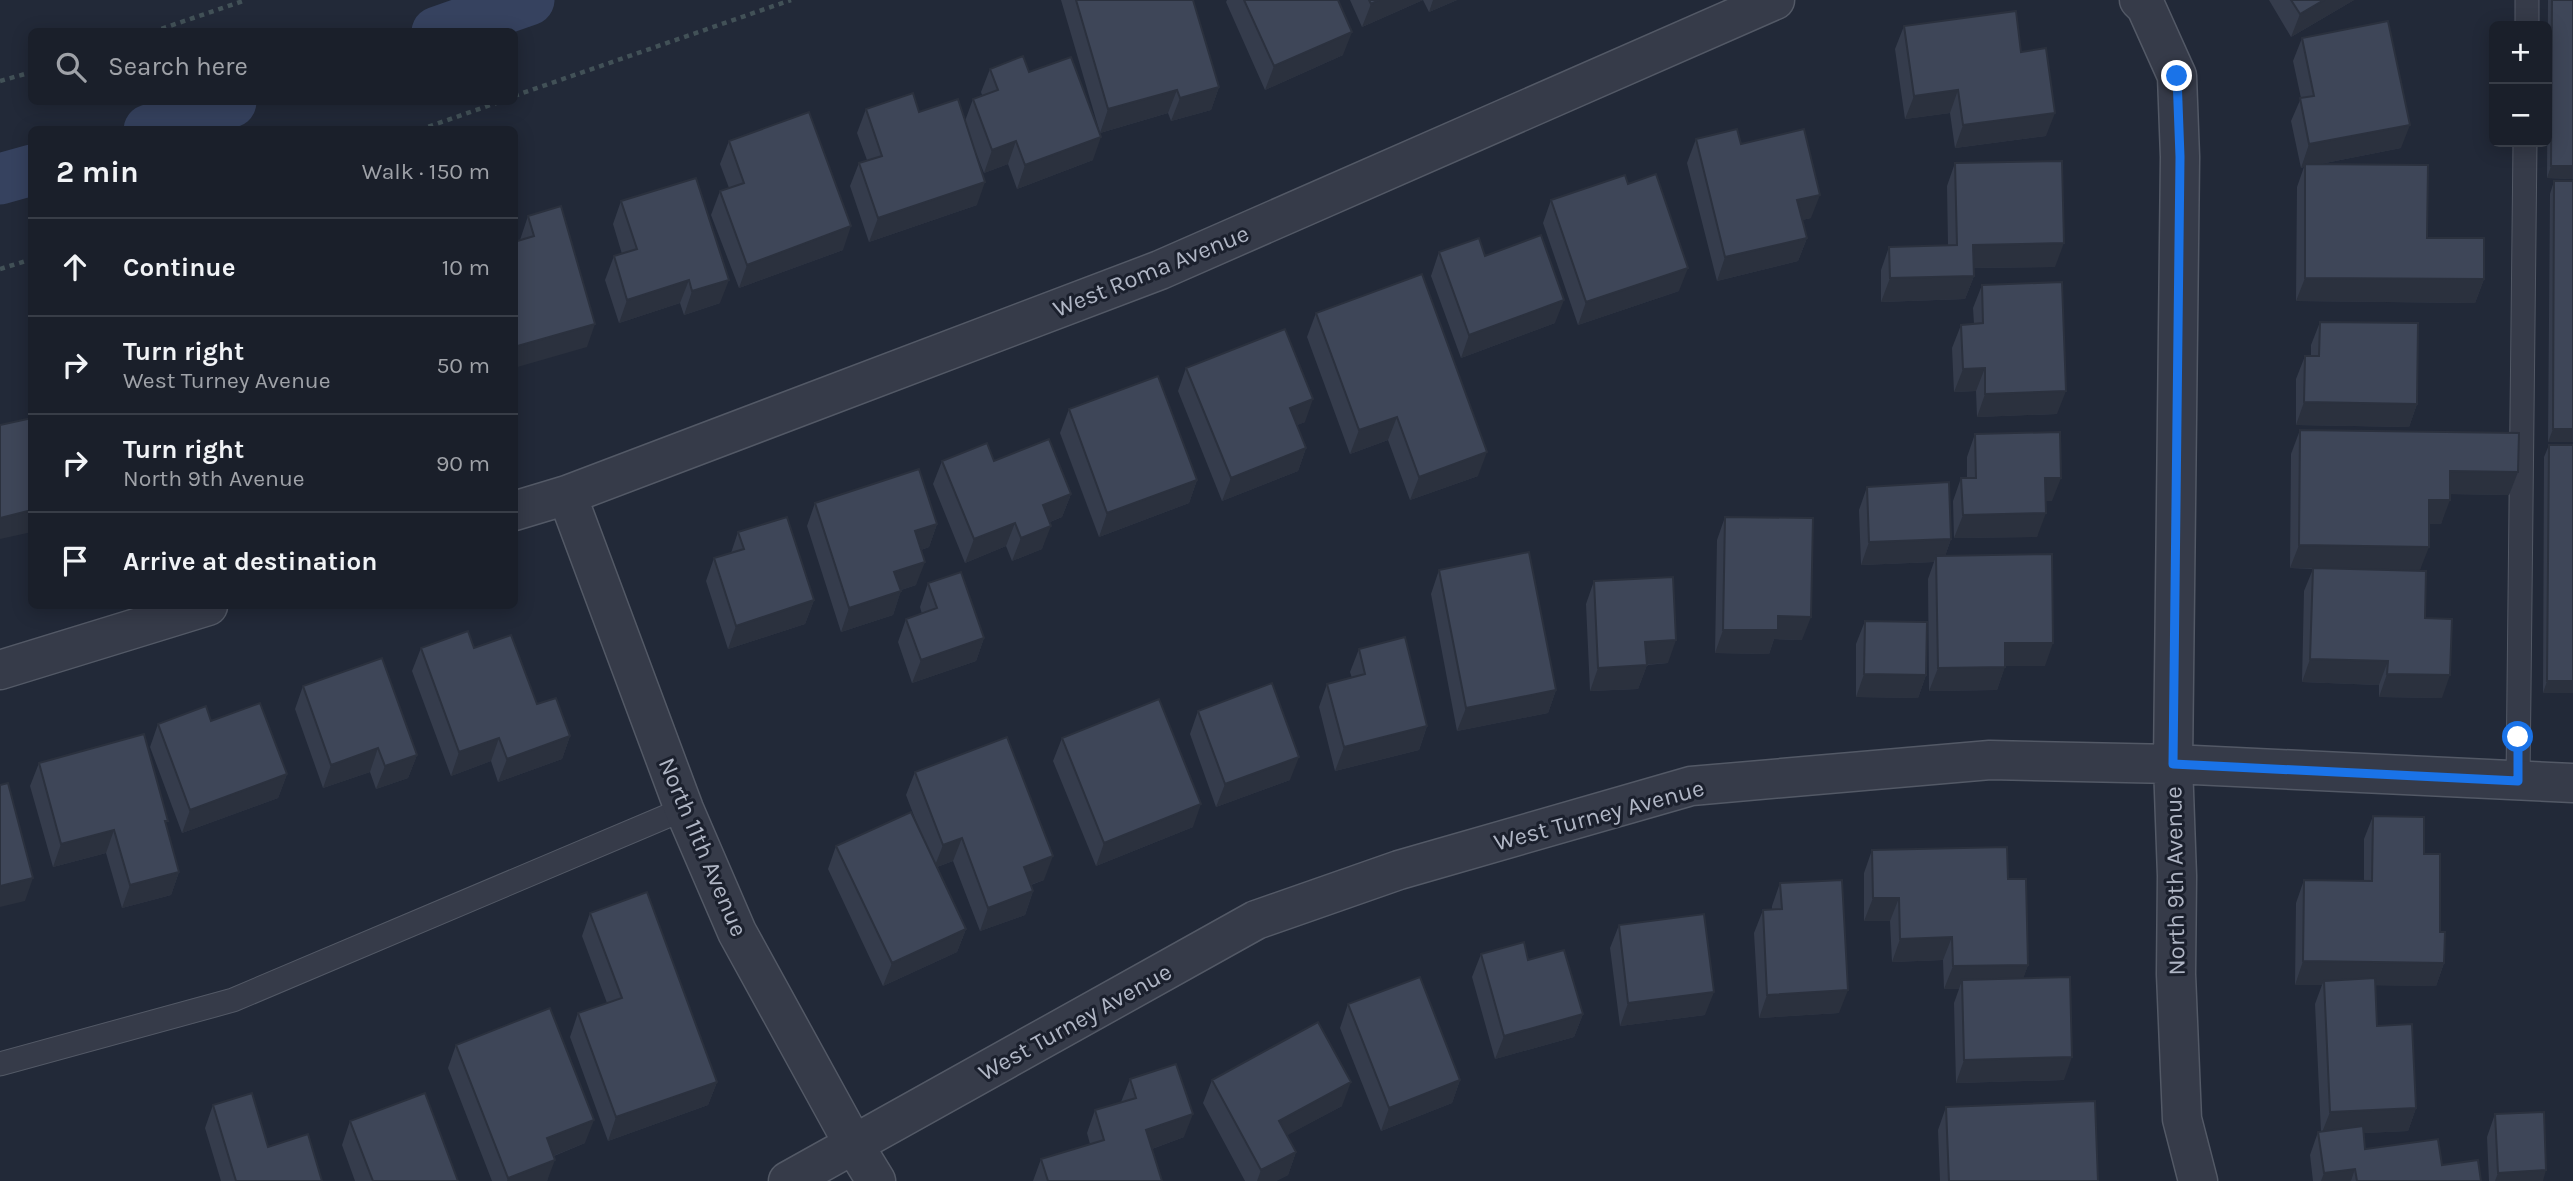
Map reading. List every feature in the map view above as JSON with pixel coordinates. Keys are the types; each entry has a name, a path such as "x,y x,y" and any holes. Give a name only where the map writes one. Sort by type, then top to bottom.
{"street":[{"name":"West Roma Avenue","path":"518,510 567,495 1160,270 1775,0"},
{"name":"North 9th Avenue","path":"2139,0 2146,7 2177,76 2180,157 2173,764 2177,876 2176,974 2182,1119 2198,1181"},
{"name":"North 11th Avenue","path":"567,495 684,809 737,932 854,1146 876,1181"},
{"path":"0,670 198,609"},
{"name":"West Turney Avenue","path":"788,1181 1256,920 1399,870 1691,786 1990,760 2173,764 2573,783"}],"lane":[{"path":"2527,0 2527,21"},
{"path":"2518,781 2525,147"},
{"path":"0,1064 233,1000 684,809"}],"path":[{"path":"164,28 246,0"},
{"path":"518,95 792,0"},
{"path":"0,81 28,73"},
{"path":"430,126 490,105"},
{"path":"0,270 28,260"}],"building":[{"path":"1076,0 1193,0 1219,87 1180,98 1177,90 1108,109"},
{"path":"1244,0 1338,0 1352,32 1274,66"},
{"path":"2291,0 2324,0 2300,14"},
{"path":"2552,0 2573,0 2573,166 2551,166"},
{"path":"2016,11 2021,52 2046,48 2055,113 1963,125 1958,90 1914,96 1904,26"},
{"path":"2388,21 2410,125 2309,144 2300,98 2314,96 2302,38"},
{"path":"1023,56 1029,72 1071,57 1101,137 1025,165 1016,141 992,150 973,99 998,90 990,69"},
{"path":"913,93 919,112 958,99 985,182 878,218 859,163 882,156 866,109"},
{"path":"809,112 851,226 747,265 720,191 744,183 729,141"},
{"path":"1737,129 1741,144 1804,129 1820,195 1797,200 1807,238 1725,257 1696,139"},
{"path":"2062,161 2064,243 1973,245 1974,276 1890,278 1889,247 1957,245 1955,163"},
{"path":"2305,164 2428,165 2427,238 2484,238 2484,279 2305,278"},
{"path":"1656,174 1688,268 1586,302 1551,200 1625,175 1628,184"},
{"path":"696,178 729,280 692,291 689,280 627,300 614,256 637,249 621,201"},
{"path":"2554,181 2573,181 2573,429 2553,429"},
{"path":"561,206 595,324 518,346 518,241 534,236 528,216"},
{"path":"1541,235 1564,300 1469,335 1439,252 1479,238 1485,256"},
{"path":"1422,274 1487,452 1419,477 1397,417 1359,430 1316,313"},
{"path":"2062,282 2066,391 1985,394 1985,368 1963,369 1961,325 1983,323 1982,285"},
{"path":"2320,322 2418,323 2417,404 2304,402 2305,356 2319,356"},
{"path":"1285,329 1313,399 1290,408 1306,448 1231,478 1186,368"},
{"path":"1158,376 1197,480 1107,513 1069,409"},
{"path":"28,419 28,511 0,518 0,425"},
{"path":"2300,430 2519,433 2518,472 2450,471 2450,500 2429,500 2429,547 2299,545"},
{"path":"2060,432 2061,478 2045,478 2046,513 1963,515 1961,478 1976,478 1975,434"},
{"path":"1049,439 1071,494 1043,505 1051,526 1021,538 1015,523 974,539 942,461 987,443 994,461"},
{"path":"2549,445 2573,445 2573,681 2547,681"},
{"path":"919,469 937,524 915,531 925,562 894,572 901,591 849,608 815,503"},
{"path":"1949,482 1951,539 1869,542 1867,487"},
{"path":"787,517 814,600 736,626 714,558 744,549 738,532"},
{"path":"1725,517 1813,518 1811,617 1778,616 1778,630 1723,630"},
{"path":"1529,552 1556,690 1466,708 1439,570"},
{"path":"2052,554 2053,643 2005,643 2005,667 1938,668 1936,556"},
{"path":"2313,568 2426,571 2425,618 2452,619 2450,675 2387,674 2388,661 2310,659"},
{"path":"961,572 984,638 921,660 906,619 937,608 928,583"},
{"path":"1673,577 1676,640 1645,642 1647,665 1598,668 1594,581"},
{"path":"1865,621 1927,622 1926,675 1864,674"},
{"path":"468,631 474,648 511,635 537,704 556,698 570,736 507,759 499,738 459,752 421,648"},
{"path":"1405,637 1427,726 1344,747 1327,684 1365,674 1359,649"},
{"path":"382,658 417,755 385,766 378,748 331,765 303,686"},
{"path":"1272,683 1299,757 1225,784 1198,711"},
{"path":"1159,699 1201,804 1104,843 1062,738"},
{"path":"260,703 287,774 190,810 158,724 206,706 211,721"},
{"path":"144,734 179,872 130,885 114,830 61,844 39,763"},
{"path":"1007,737 1053,856 1024,867 1033,891 988,908 962,838 943,845 915,772"},
{"path":"8,783 33,878 0,886 0,785"},
{"path":"911,812 966,929 892,963 836,846"},
{"path":"2373,816 2424,817 2424,854 2440,854 2440,932 2445,932 2444,963 2303,961 2304,880 2372,881"},
{"path":"2007,847 2008,879 2026,879 2028,965 1953,966 1952,937 1900,939 1899,898 1873,898 1872,850"},
{"path":"1842,880 1848,990 1767,995 1763,910 1782,909 1780,883"},
{"path":"647,892 717,1082 616,1117 578,1013 622,998 590,913"},
{"path":"1704,914 1714,992 1628,1003 1619,925"},
{"path":"1524,942 1528,960 1564,950 1583,1014 1504,1036 1481,954"},
{"path":"1420,977 1460,1080 1389,1108 1348,1004"},
{"path":"2070,977 2072,1057 1964,1060 1962,980"},
{"path":"2375,978 2377,1026 2412,1024 2416,1108 2330,1112 2324,981"},
{"path":"550,1008 594,1120 547,1138 555,1160 508,1178 456,1045"},
{"path":"1318,1022 1351,1082 1279,1121 1296,1152 1261,1170 1212,1080"},
{"path":"1176,1064 1193,1114 1146,1130 1162,1181 1048,1181 1041,1159 1104,1140 1095,1110 1136,1098 1130,1079"},
{"path":"252,1093 268,1147 308,1134 322,1181 236,1181 213,1105"},
{"path":"425,1093 458,1181 373,1181 350,1121"},
{"path":"2095,1101 2098,1181 1949,1181 1946,1107"},
{"path":"2544,1112 2546,1170 2498,1173 2495,1114"},
{"path":"2363,1126 2365,1149 2438,1139 2442,1165 2478,1160 2481,1181 2357,1181 2355,1169 2324,1173 2318,1132"}],"waterway":[{"path":"448,28 529,0"},
{"path":"161,126 222,105"},
{"path":"0,179 28,171"}],"route":[{"path":"2177,76 2180,157 2173,764 2518,781 2518,737"}]}
